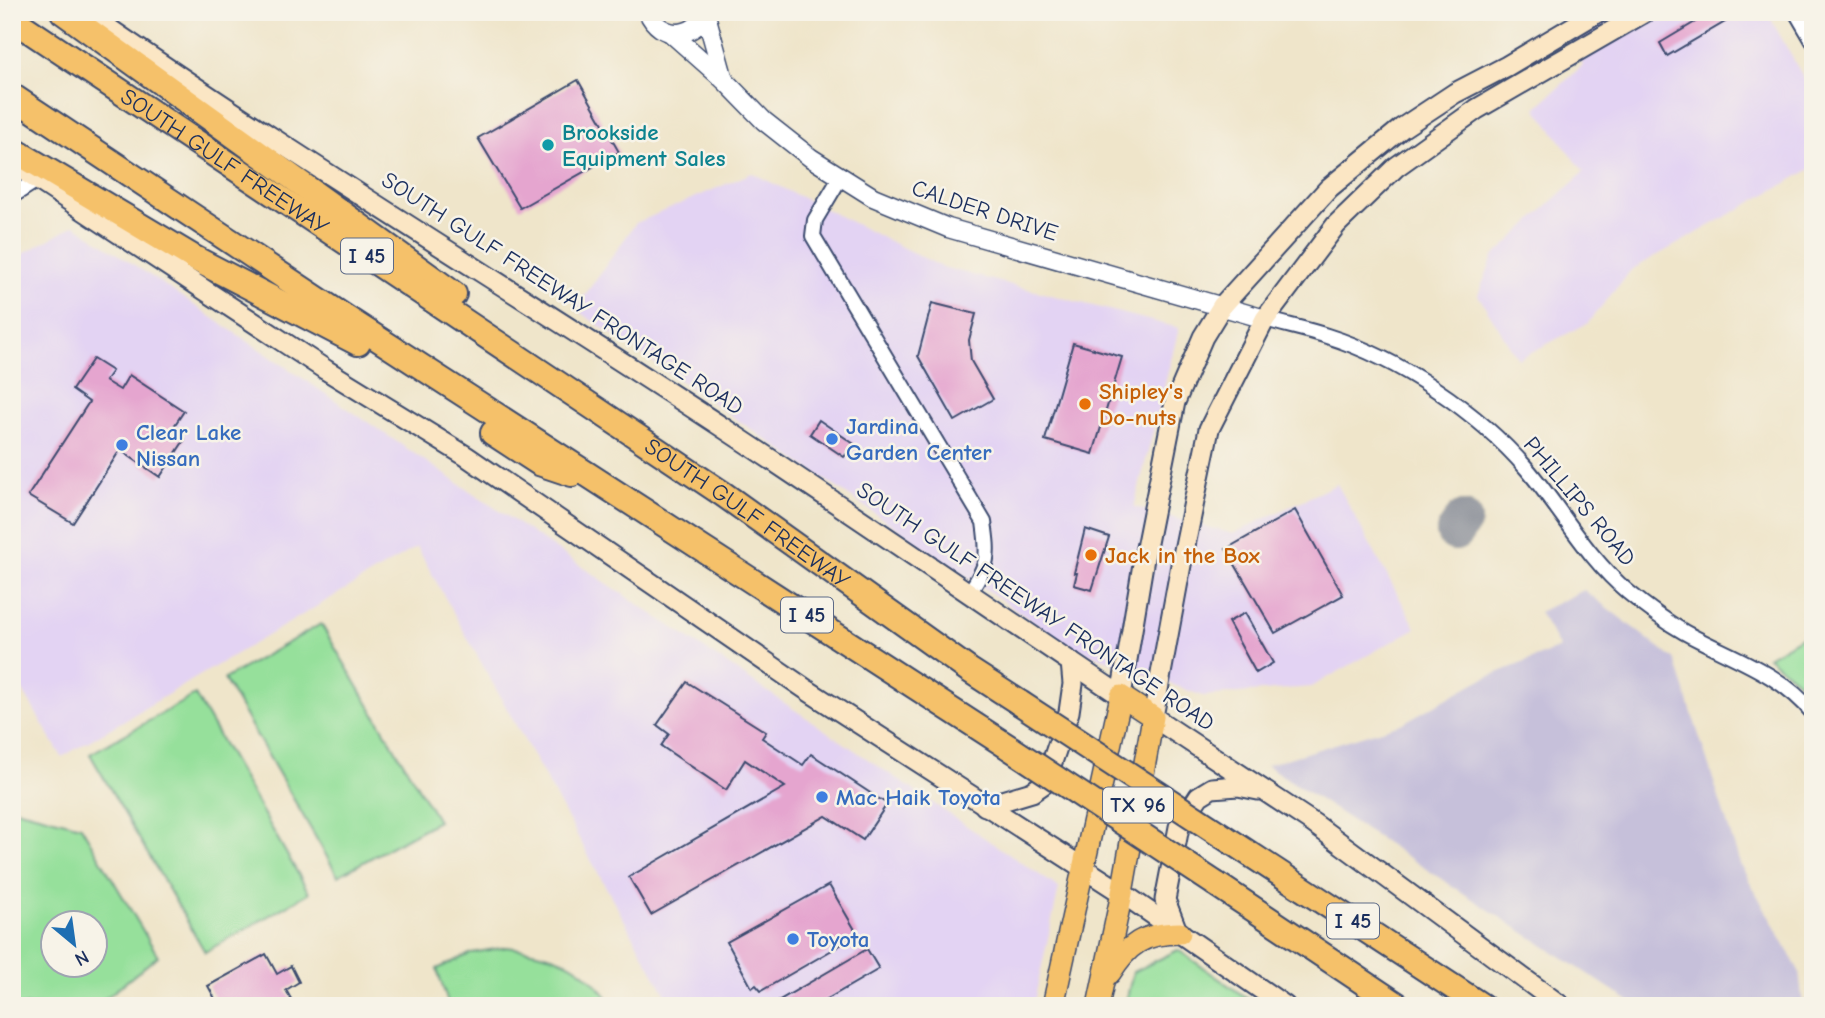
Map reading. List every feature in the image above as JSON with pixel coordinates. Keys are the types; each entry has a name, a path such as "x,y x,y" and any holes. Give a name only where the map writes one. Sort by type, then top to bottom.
{"highway":[{"path":"63,12 452,293 691,456 792,543"},
{"name":"SOUTH GULF FREEWAY","path":"12,19 677,463 970,670 1482,1006"},
{"name":"I 45","path":"12,96 346,318 1010,748 1399,1006"},
{"path":"12,149 196,259 347,337 539,463 603,484"}],"main road":[{"name":"SOUTH GULF FREEWAY FRONTAGE ROAD","path":"85,12 152,59 727,430 1266,791 1561,1006"},
{"path":"1121,696 1144,558 1175,402 1203,337 1222,306 1329,188 1402,128 1455,93 1507,66 1598,12"},
{"path":"1153,717 1209,429 1265,319 1336,225 1396,167 1477,109 1645,12"},
{"path":"12,163 326,370 466,456 807,690 1122,893 1285,1006"},
{"path":"985,806 1032,792 1045,783 1069,712 1073,684 1071,662"},
{"name":"TX 96","path":"1053,1006 1121,696"},
{"name":"TX 96","path":"1100,996 1122,893 1153,717"},
{"path":"1178,932 1165,900 1179,827 1199,796 1212,788 1238,786 1266,791"},
{"path":"1100,996 1122,954 1144,938 1178,932"}],"street":[{"name":"CALDER DRIVE","path":"648,12 653,23 672,34 724,80 764,121 811,158 873,197 948,228 1265,319"},
{"path":"1796,12 1813,41"},
{"path":"672,34 692,30 701,24 707,13"},
{"name":"CALDER DRIVE","path":"707,13 724,80"},
{"path":"840,178 815,220 813,236 984,522 988,552 983,572 969,593"},
{"path":"12,196 37,180"},
{"name":"PHILLIPS ROAD","path":"1265,319 1328,336 1363,350 1387,360 1435,389 1483,427 1526,468 1596,560 1626,590 1683,631 1781,682 1813,713"}],"shaded area":[{"path":"1555,12 1767,12 1813,95 1813,168 1631,270 1588,323 1518,359 1478,295 1493,257 1584,172 1536,108 1583,65"},
{"path":"752,173 942,267 1179,328 1134,507 1233,534 1337,484 1416,628 1311,687 1203,696 1069,646 575,309 636,223"},
{"path":"75,225 1059,888 1033,1006 672,1006 417,547 62,757 12,672 12,260"},
{"path":"1584,590 1675,660 1740,864 1799,971 1803,1006 1637,1006 1266,765 1401,724 1480,680 1560,648 1539,612"}],"green space":[{"path":"321,624 438,821 338,876 224,679"},
{"path":"1813,630 1813,694 1768,657"},
{"path":"195,695 309,893 205,952 90,754"},
{"path":"12,808 81,826 158,956 96,1006 12,1006"},
{"path":"507,947 541,953 568,963 591,979 614,1006 449,1006 437,969 472,953"},
{"path":"1178,950 1258,1006 1125,1006 1133,972"}],"building":[{"path":"1712,12 1742,12 1667,56 1660,43"},
{"name":"Brookside Equipment Sales","path":"578,80 619,152 520,208 478,138"},
{"path":"932,303 976,314 969,340 971,361 993,399 955,421 918,356"},
{"path":"1073,343 1122,357 1093,454 1045,440"},
{"name":"Clear Lake Nissan","path":"93,359 112,371 105,381 120,390 129,375 184,411 172,429 185,439 160,477 120,450 73,523 28,496 89,402 72,390"},
{"name":"Jardina Garden Center","path":"819,420 854,444 844,457 810,434"},
{"path":"1295,510 1343,595 1275,633 1226,549"},
{"name":"Jack in the Box","path":"1085,529 1109,537 1092,590 1074,585 1077,573 1074,573"},
{"path":"1245,613 1273,663 1256,673 1228,622"},
{"name":"Mac Haik Toyota","path":"687,682 766,732 762,738 803,765 811,754 887,804 863,840 826,816 651,915 629,877 785,787 745,760 726,790 661,746 669,734 657,725"},
{"name":"Toyota","path":"829,885 858,935 761,991 756,985 752,988 727,942"},
{"path":"867,949 879,969 815,1006 774,1006 773,1004"},
{"path":"266,954 277,974 291,966 299,982 286,990 295,1006 219,1006 208,986"}],"taxiway":[{"path":"1455,532 1463,520"}],"place":[{"name":"Brookside Equipment Sales","path":"548,145"},
{"name":"Shipley's Do-nuts","path":"1085,404"},
{"name":"Jardina Garden Center","path":"832,439"},
{"name":"Clear Lake Nissan","path":"122,445"},
{"name":"Jack in the Box","path":"1091,555"},
{"name":"Mac Haik Toyota","path":"822,797"},
{"name":"Toyota","path":"793,939"}]}
